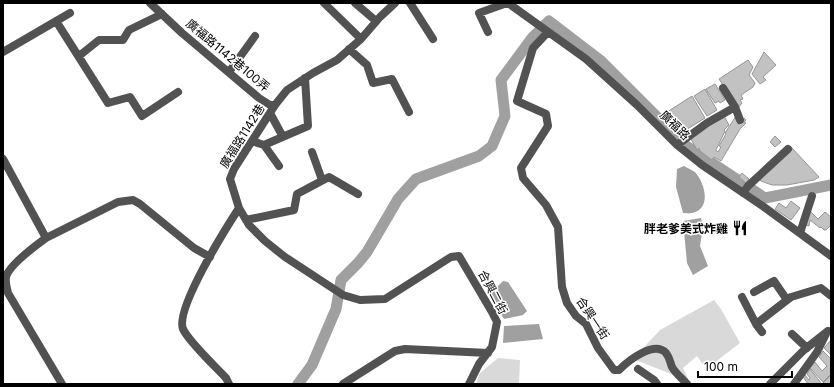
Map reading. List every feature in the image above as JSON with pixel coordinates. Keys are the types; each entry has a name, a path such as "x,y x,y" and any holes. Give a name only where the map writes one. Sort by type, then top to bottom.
{"street":[{"name":"廣福路1142巷100弄","path":"150,3 259,98 270,105 275,105"},
{"path":"324,3 360,39"},
{"path":"355,3 376,21"},
{"name":"廣福路1142巷","path":"395,3 350,49 337,60 287,90 275,105 234,169 230,179 239,208 249,225 265,241 285,257 339,293 360,300 385,299 451,257 457,255"},
{"path":"410,3 433,39"},
{"path":"488,32 479,13 507,3"},
{"name":"廣福路","path":"507,3 586,59 680,143 702,166 743,193 831,256"},
{"path":"3,52 70,12"},
{"path":"79,56 99,40 123,40 129,30 162,14"},
{"path":"56,21 108,103 130,97 142,116 178,92"},
{"name":"合興一街","path":"548,32 533,48 517,101 546,114 548,126 521,168 523,178 546,205 558,227 562,287 567,303 576,316 586,324 598,348 614,370 619,370 629,360 641,354 650,350 658,349 665,352 670,359 673,368 687,384"},
{"path":"229,72 255,36"},
{"path":"350,49 367,65 373,83 392,79 409,112"},
{"path":"264,146 308,126 305,78"},
{"path":"723,88 735,107 740,120"},
{"path":"680,143 707,123 735,107"},
{"path":"270,113 283,137"},
{"path":"252,141 264,146 279,166"},
{"path":"743,193 748,186 788,149"},
{"path":"312,152 322,180"},
{"path":"3,159 46,238"},
{"path":"246,220 294,210 297,194 329,176 358,194"},
{"path":"800,233 812,196"},
{"path":"62,384 8,293 6,283 6,277 10,269 46,238 118,202 133,200 194,248 210,257"},
{"path":"229,384 226,378 192,342 184,330 182,315 197,281 239,208"},
{"name":"合興二街","path":"457,255 460,256 497,322 492,347 479,364 469,384"},
{"path":"754,292 774,281 787,300"},
{"path":"756,324 791,297 821,288 831,296"},
{"path":"742,297 756,324 762,332"},
{"path":"770,384 830,328"},
{"path":"794,384 816,352 830,328"},
{"path":"792,334 807,348"},
{"path":"343,384 395,351 405,349 488,353"},
{"path":"638,369 654,380 657,384"}],"shaded area":[{"path":"684,166 695,172 699,177 702,182 705,195 702,206 698,211 691,213 683,213 676,187 677,169"},
{"path":"701,218 703,227 700,246 708,266 693,275 687,263 683,221"},
{"path":"503,281 508,282 527,311 523,315 504,319 489,295"},
{"path":"714,300 721,309 740,343 706,369 697,356 683,368 689,381 633,359 660,330"},
{"path":"539,324 543,339 503,343 504,326"},
{"path":"498,358 520,360 519,384 476,384 480,373"}],"building":[{"path":"764,52 776,65 763,77 766,80 760,84 752,74"},
{"path":"748,60 753,67 749,75 755,83 753,87 741,95 743,99 740,100 742,103 738,108 719,79"},
{"path":"715,84 725,100 720,103 719,101 715,103 706,89"},
{"path":"705,89 717,110 707,116 694,96"},
{"path":"692,96 705,118 681,133 664,114"},
{"path":"724,116 729,125 724,130 725,131 716,150 718,152 721,147 719,146 726,134 725,133 736,116 743,120 744,118 746,120 744,122 746,123 740,129 721,161 714,157 712,160 700,151 699,148 697,150 690,137"},
{"path":"775,136 781,142 775,147 770,142"},
{"path":"791,147 819,177 814,180 787,185 772,185 758,179"},
{"path":"742,173 749,179 746,183 739,177"},
{"path":"791,201 800,208 791,220 775,209 779,203 786,208"},
{"path":"810,211 818,219 825,212 831,217 831,225 824,230 810,220 809,226 806,225"},
{"path":"830,341 831,342 831,355 824,348"},
{"path":"823,351 831,359 831,374 823,382 810,368 815,362 822,371 827,366 819,357"},
{"path":"810,369 821,383 820,384 808,384 803,377 805,375 809,380 810,378 807,374"},
{"path":"831,375 831,384 822,384"}],"waterway":[{"path":"298,384 312,365 336,309 341,280 367,252 398,199 416,179 479,156 492,146 505,116 501,80 532,38 549,21 600,60 685,145 765,198 831,185"}],"place":[{"name":"胖老爹美式炸雞","path":"740,228"}]}
